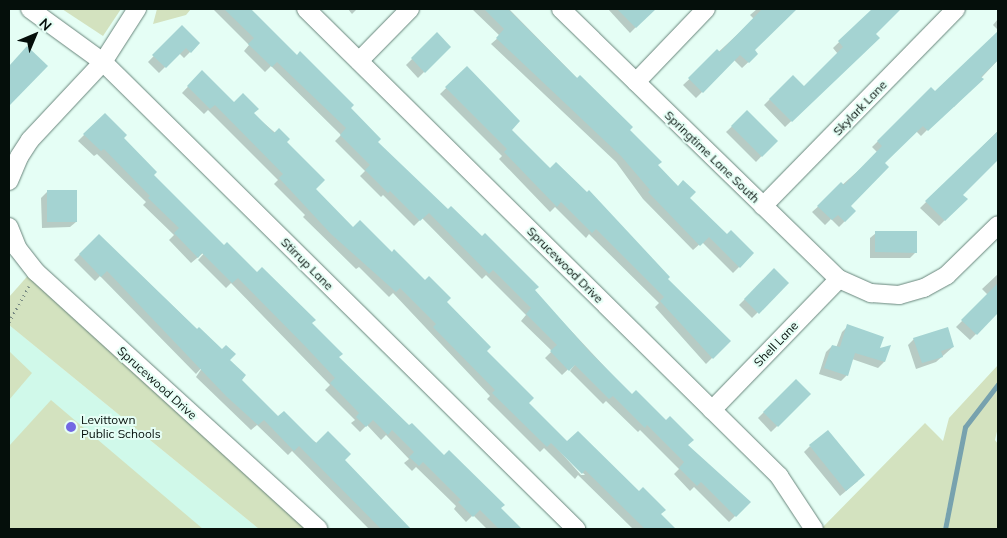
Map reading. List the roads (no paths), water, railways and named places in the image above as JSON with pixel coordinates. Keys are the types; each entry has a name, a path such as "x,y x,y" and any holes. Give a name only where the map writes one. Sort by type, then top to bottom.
{"street":[{"name":"Stirrup Lane","path":"30,9 103,62 576,529"},
{"path":"9,182 18,157 30,140 103,62 137,9"},
{"name":"Sprucewood Drive","path":"306,9 779,476 814,529"},
{"path":"359,61 410,9"},
{"name":"Springtime Lane South","path":"561,9 839,279 871,293 899,296 924,288 948,275 998,225"},
{"path":"636,82 706,9"},
{"name":"Skylark Lane","path":"762,206 956,9"},
{"name":"Sprucewood Drive","path":"9,227 18,249 36,272 318,529"},
{"name":"Shell Lane","path":"712,410 839,279"}],"waterway":[{"path":"945,529 965,427 998,384"}],"place":[{"name":"Levittown Public Schools","path":"71,427"}]}
